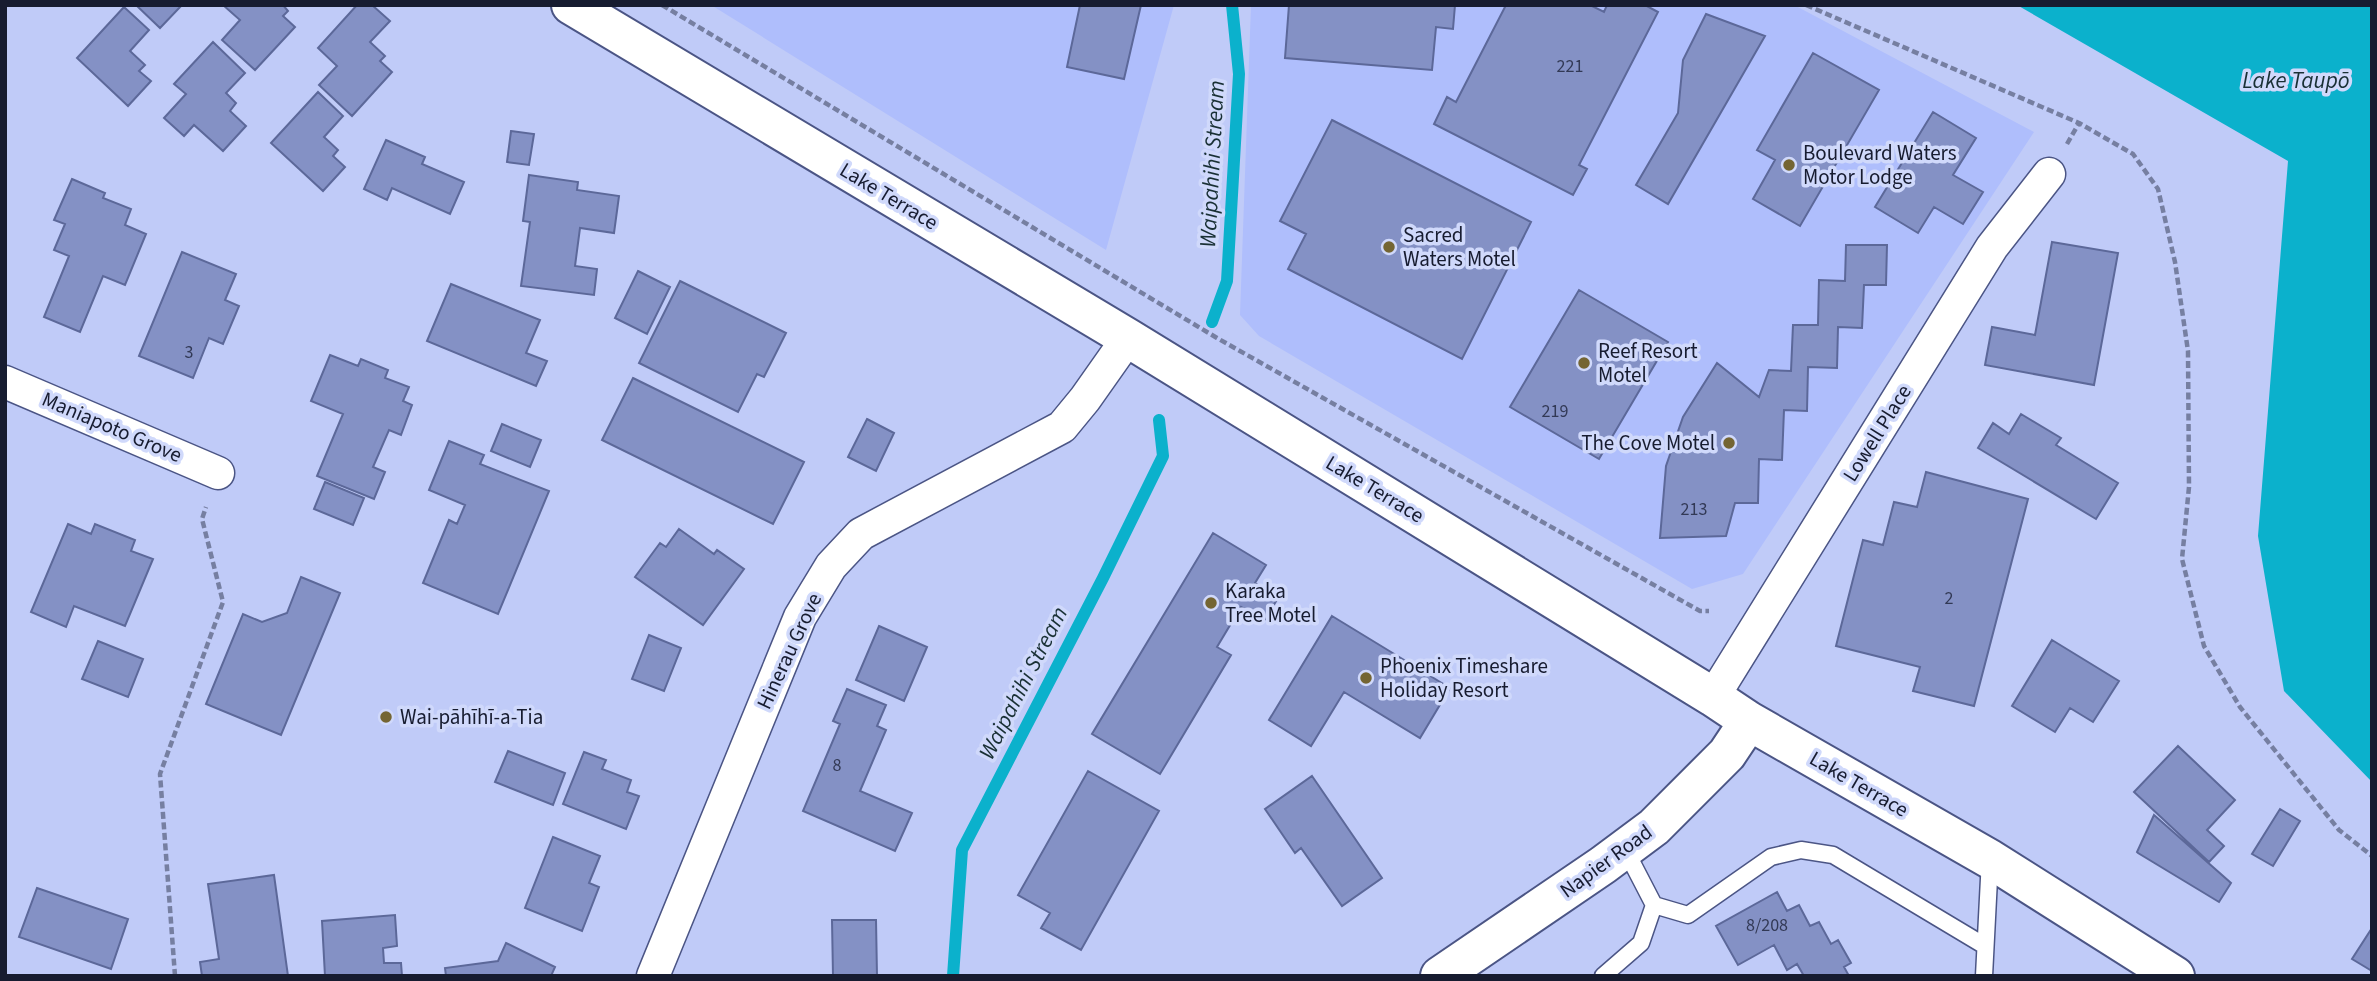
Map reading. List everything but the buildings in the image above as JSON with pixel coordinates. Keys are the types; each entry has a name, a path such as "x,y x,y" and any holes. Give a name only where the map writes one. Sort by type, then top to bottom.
{"main road":[{"name":"Lake Terrace","path":"571,5 1128,338 1749,721 1990,859 2175,976"},
{"name":"Napier Road","path":"1440,976 1654,827 1727,754 1749,721"}],"street":[{"name":"Lowell Place","path":"1713,697 1992,247 2049,174"},
{"name":"Hinerau Grove","path":"653,976 800,617 831,566 861,534 1062,428 1128,338"},
{"name":"Maniapoto Grove","path":"5,382 218,473"}],"lane":[{"path":"1625,849 1654,905 1688,915 1771,857 1801,850 1833,855 1985,946"},
{"path":"1984,976 1990,859"},
{"path":"1603,976 1641,943 1654,905"}],"path":[{"path":"662,5 1217,338 1700,611 1710,611"},
{"path":"1806,5 2079,123 2133,154 2158,189 2175,262 2188,351 2189,487 2182,559 2204,646 2248,717 2339,830 2372,856"},
{"path":"175,976 160,774 223,602 202,519 218,473"}],"shaded area":[{"path":"711,5 1174,5 1106,250"},
{"path":"1251,5 1794,5 2034,132 1743,574 1692,589 1259,336 1240,315"}],"water":[{"name":"Lake Taupō","path":"2017,5 2372,5 2372,782 2284,691 2258,536 2288,161"}],"waterway":[{"name":"Waipahihi Stream","path":"1212,322 1227,281 1239,74 1232,5"},
{"name":"Waipahihi Stream","path":"953,976 962,850 1163,456 1159,420"}],"place":[{"name":"Boulevard Waters Motor Lodge","path":"1789,165"},
{"name":"Sacred Waters Motel","path":"1389,247"},
{"name":"Reef Resort Motel","path":"1584,363"},
{"name":"The Cove Motel","path":"1729,443"},
{"name":"Karaka Tree Motel","path":"1211,603"},
{"name":"Phoenix Timeshare Holiday Resort","path":"1366,678"},
{"name":"Wai-pāhīhī-a-Tia","path":"386,717"}]}
